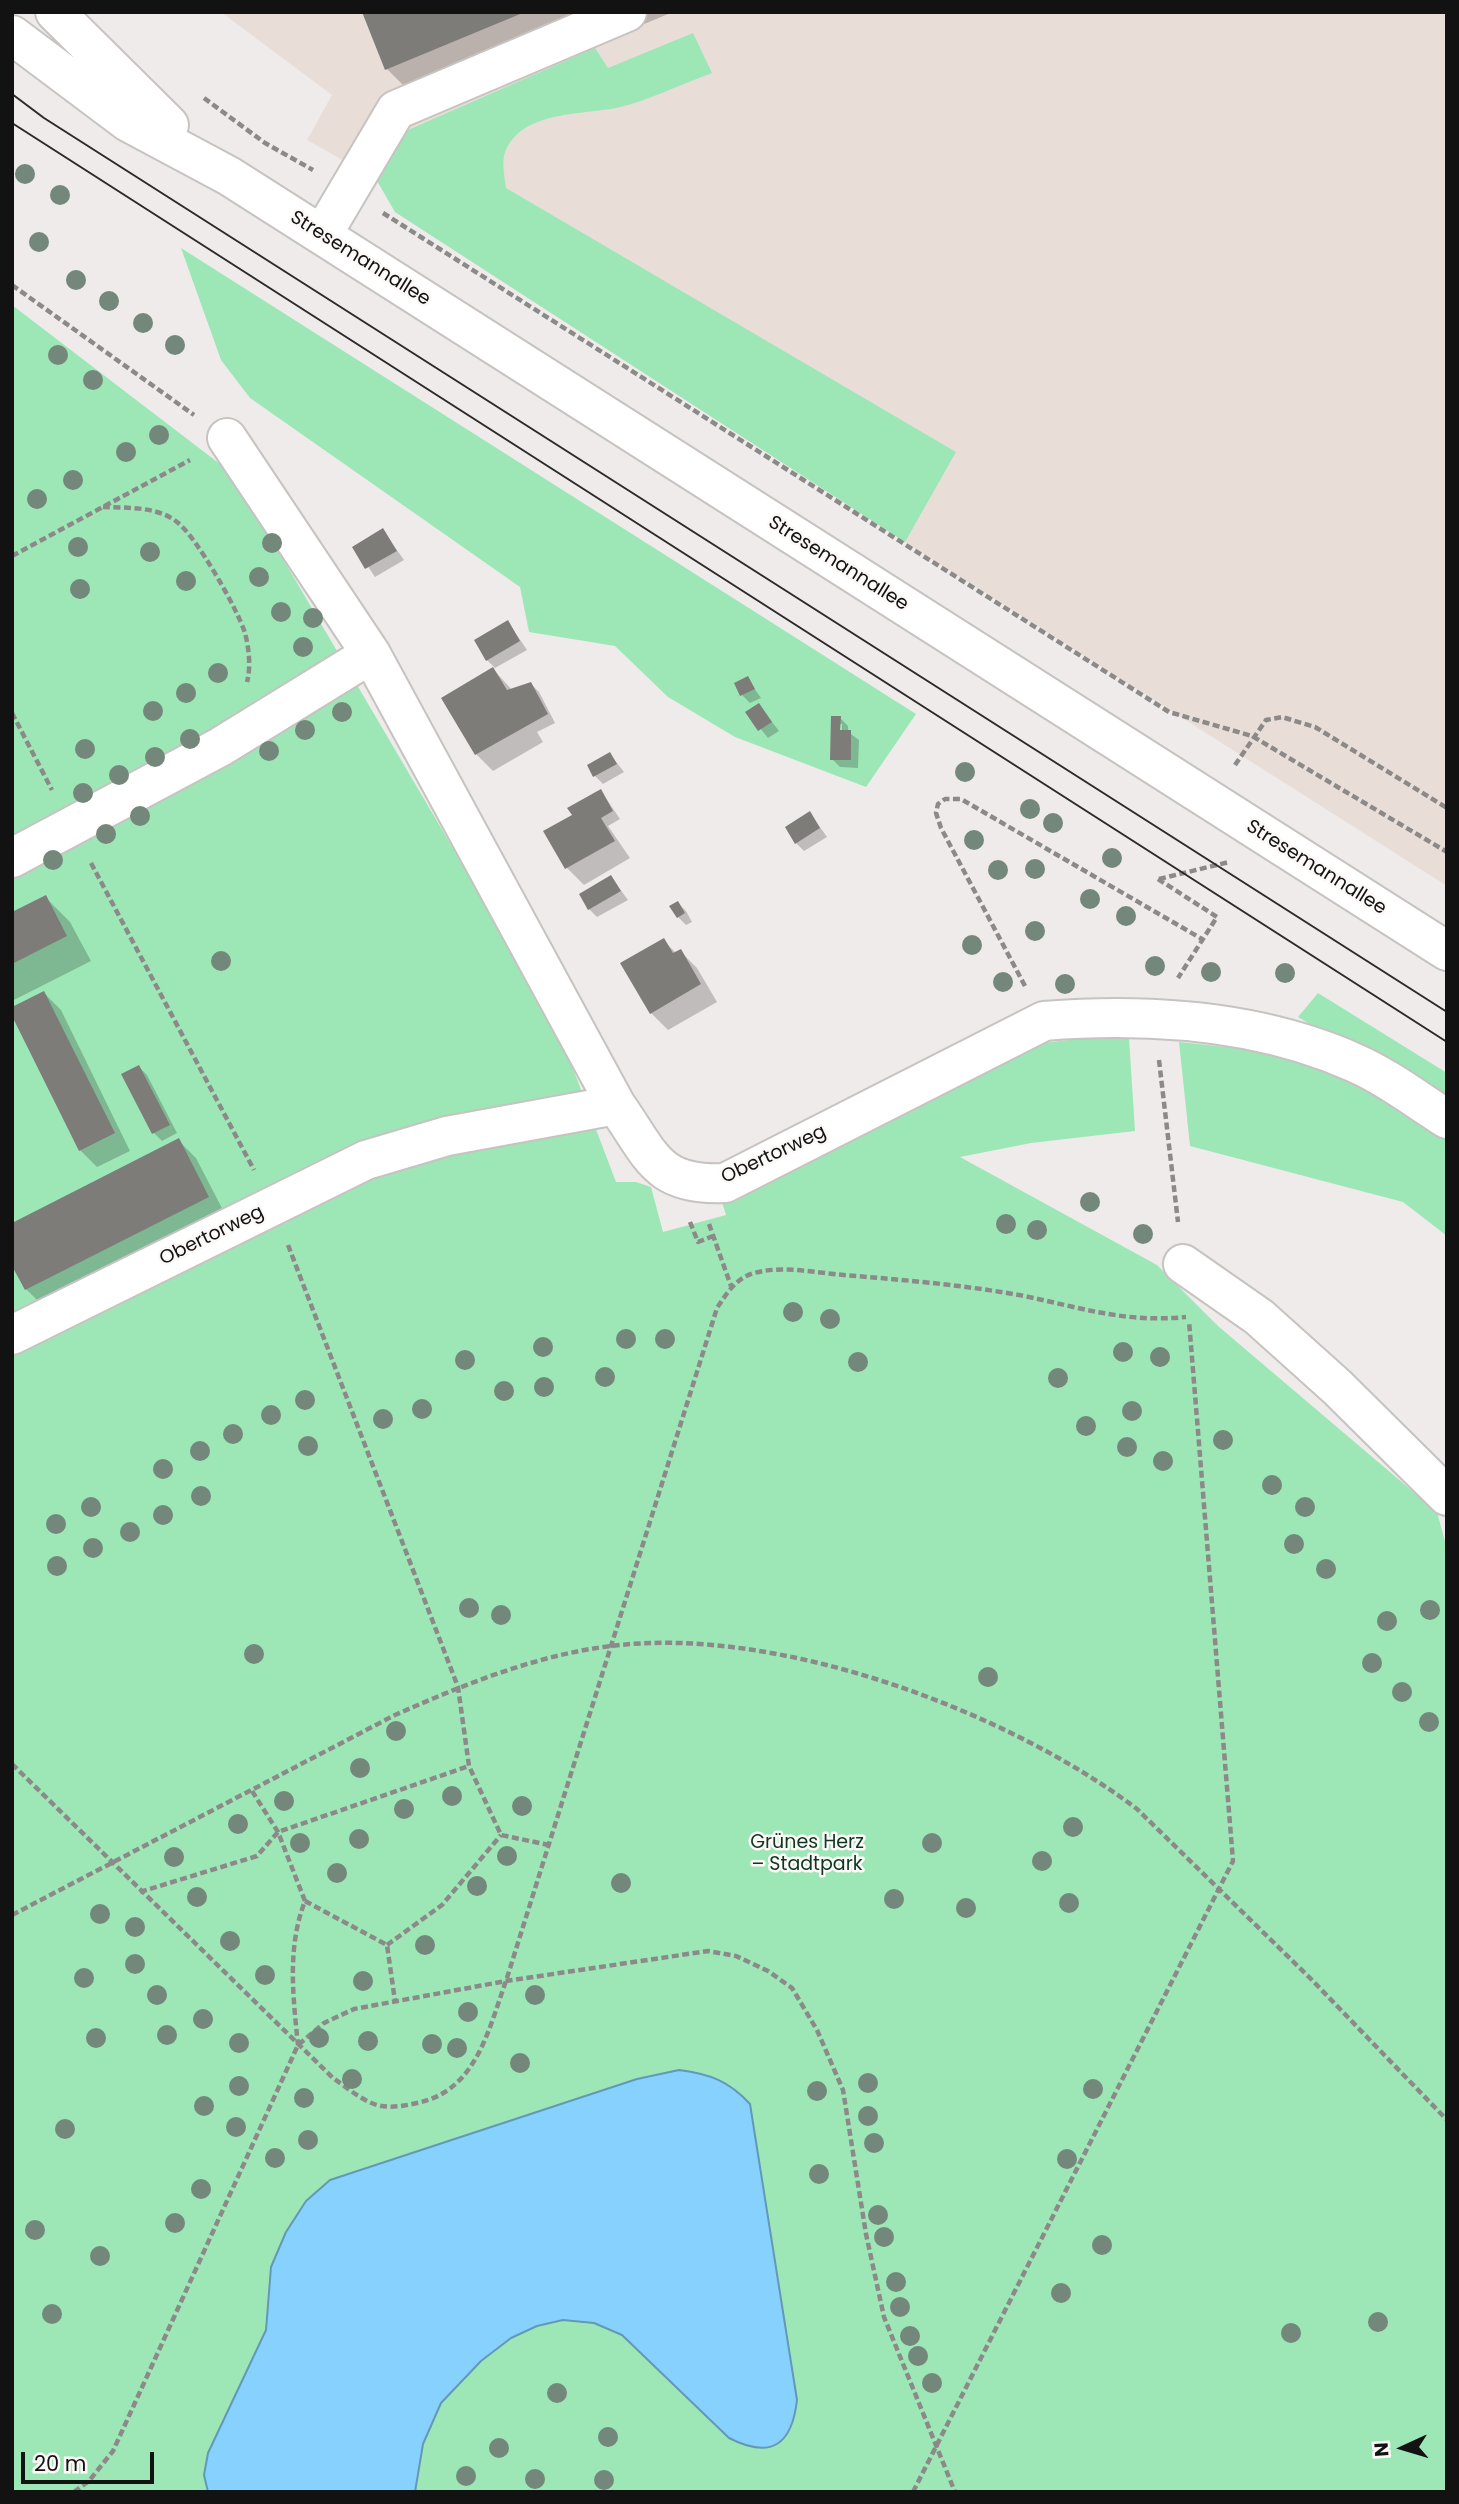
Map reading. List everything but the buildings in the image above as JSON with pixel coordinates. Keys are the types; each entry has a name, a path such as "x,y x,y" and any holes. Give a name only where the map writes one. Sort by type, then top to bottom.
{"street":[{"name":"Stresemannallee","path":"55,12 151,110 229,176"},
{"path":"322,235 396,110 627,12"},
{"name":"Stresemannallee","path":"12,35 128,122 229,176 1447,951"},
{"path":"227,438 371,654 615,1105"},
{"path":"12,858 220,747 371,654"},
{"name":"Obertorweg","path":"12,1335 366,1160 405,1147 615,1105 664,1172 694,1184 725,1183 1044,1021 1098,1017 1154,1019 1236,1029 1314,1047 1357,1064 1447,1118"},
{"path":"1183,1264 1259,1317 1337,1387 1447,1496"}],"path":[{"path":"193,91 265,143 348,190 1169,712 1252,736 1447,852"},
{"path":"12,285 227,438 12,556"},
{"path":"100,507 146,509 176,521 197,543 245,633 250,671 240,707 220,747"},
{"path":"12,713 273,1206 458,1687 468,1766 501,1835"},
{"path":"1230,774 1252,736 1266,720 1282,717 1315,727 1447,808"},
{"path":"1044,1021 941,828 936,813 938,804 945,799 961,799 1202,939 1217,917 1158,879 1240,859"},
{"path":"913,2492 1233,1861 1189,1317 1154,1019"},
{"path":"694,1184 732,1286"},
{"path":"12,1764 333,2078 375,2105 397,2107 435,2100 457,2086 470,2067 483,2044 506,1981 717,1308 732,1286 753,1273 780,1270 898,1279 1007,1294 1126,1318 1148,1320 1189,1317"},
{"path":"12,1915 113,1865 395,1715 458,1687 562,1654 612,1646 720,1647 811,1661 864,1675 953,1706 1039,1747 1105,1784 1137,1809 1311,1979 1447,2120"},
{"path":"140,1892 257,1856 278,1832 468,1766"},
{"path":"252,1791 278,1832 305,1901 387,1945"},
{"path":"501,1835 549,1845"},
{"path":"387,1945 442,1905 501,1835"},
{"path":"298,2045 292,1987 297,1922 305,1901"},
{"path":"387,1945 395,2001"},
{"path":"74,2492 89,2481 113,2451 298,2045 324,2023 354,2009 506,1981 708,1951 736,1956 768,1971 792,1988 817,2030 843,2090 866,2234 884,2318 956,2492"}],"shaded area":[{"path":"221,12 1447,12 1447,886 905,542 395,212 376,179 307,140 332,95"}],"green space":[{"path":"693,33 712,73 628,105 551,118 522,130 511,141 504,156 506,188 956,452 905,542 395,212 376,179 408,130 595,48 608,68"},
{"path":"181,248 916,714 866,787 735,737 668,697 615,646 529,632 520,587 250,398 221,360"},
{"name":"Grünes Herz – Stadtpark","path":"12,305 233,474 541,998 572,1066 616,1182 636,1182 651,1187 663,1232 726,1215 721,1199 1010,1047 1093,1037 1129,1038 1135,1131 1031,1143 960,1157 1157,1265 1218,1326 1437,1512 1447,1549 1447,2492 12,2492"},
{"path":"1318,993 1447,1073 1447,1106 1298,1017"},
{"path":"1179,1042 1264,1051 1352,1077 1447,1133 1447,1236 1403,1202 1190,1146"}],"water":[{"path":"679,2070 718,2080 750,2104 797,2400 785,2437 777,2444 757,2448 729,2438 622,2335 594,2323 563,2320 537,2326 511,2338 481,2361 441,2403 423,2444 415,2492 208,2492 204,2475 208,2453 266,2330 271,2267 286,2232 306,2201 330,2180 637,2079"}],"tram line":[{"path":"12,94 44,118 1447,1012"},
{"path":"12,123 1447,1042"}]}
